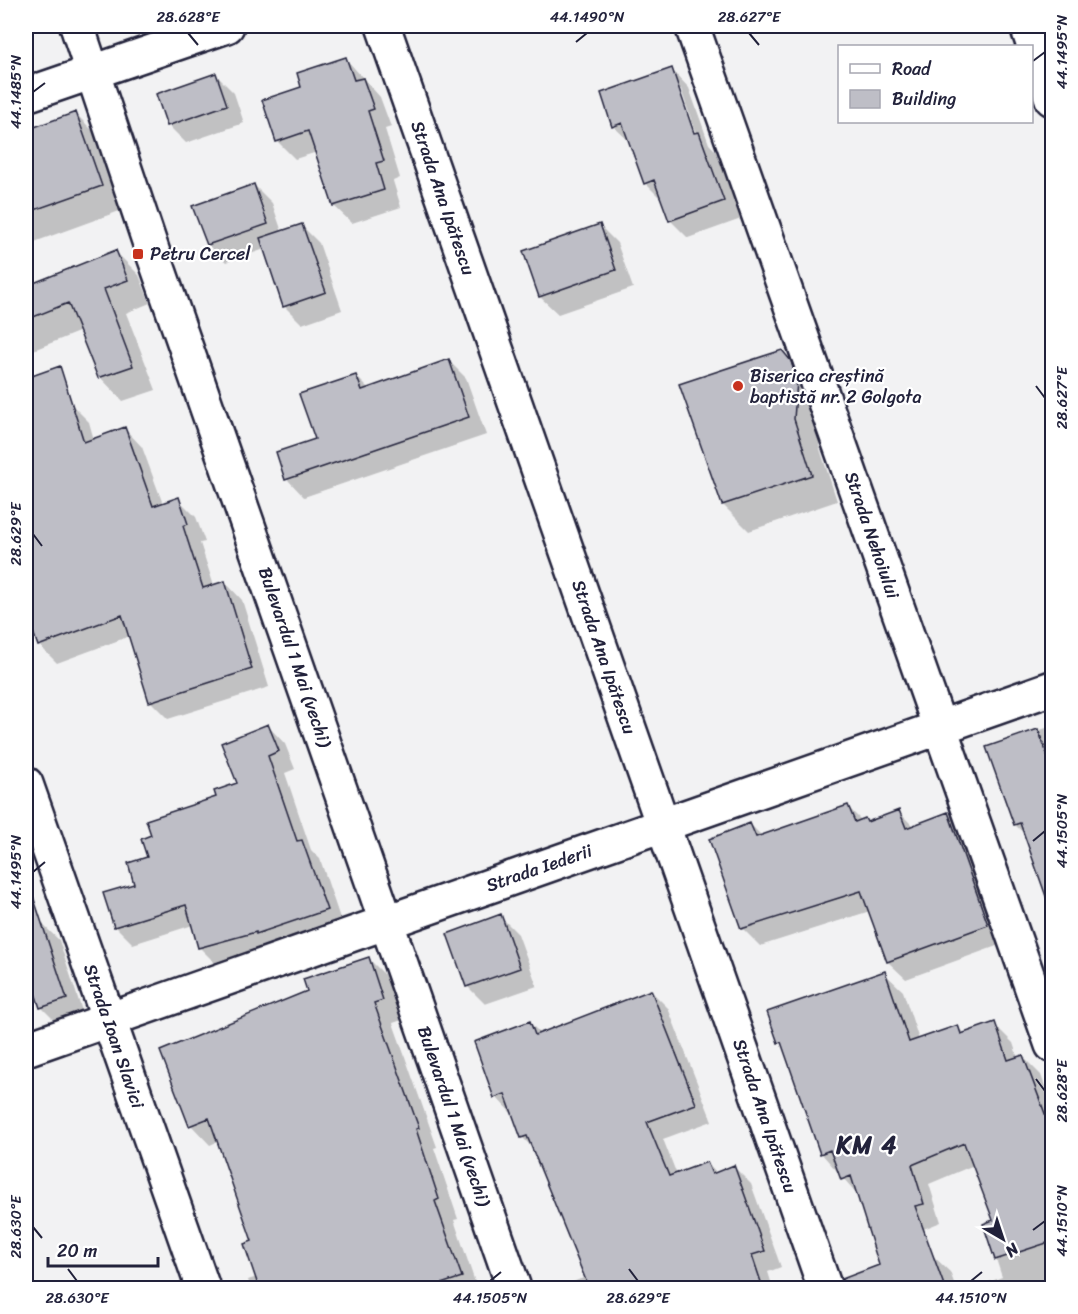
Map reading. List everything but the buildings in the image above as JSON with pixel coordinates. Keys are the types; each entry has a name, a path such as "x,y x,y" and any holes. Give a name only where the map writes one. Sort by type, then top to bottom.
{"street":[{"name":"Bulevardul 1 Mai (vechi)","path":"77,26 154,256 514,1288"},
{"path":"26,95 227,26"},
{"name":"Strada Ana Ipătescu","path":"383,26 825,1288"},
{"name":"Strada Nehoiului","path":"692,26 1053,1045"},
{"path":"1027,26 1049,89"},
{"name":"Strada Iederii","path":"26,1049 1053,688"},
{"name":"Strada Ioan Slavici","path":"26,784 203,1288"}],"place":[{"name":"Petru Cercel","path":"138,254"},
{"name":"Biserica creștină baptistă nr. 2 Golgota","path":"738,386"}],"district":[{"name":"KM 4","path":"867,1145"}]}
